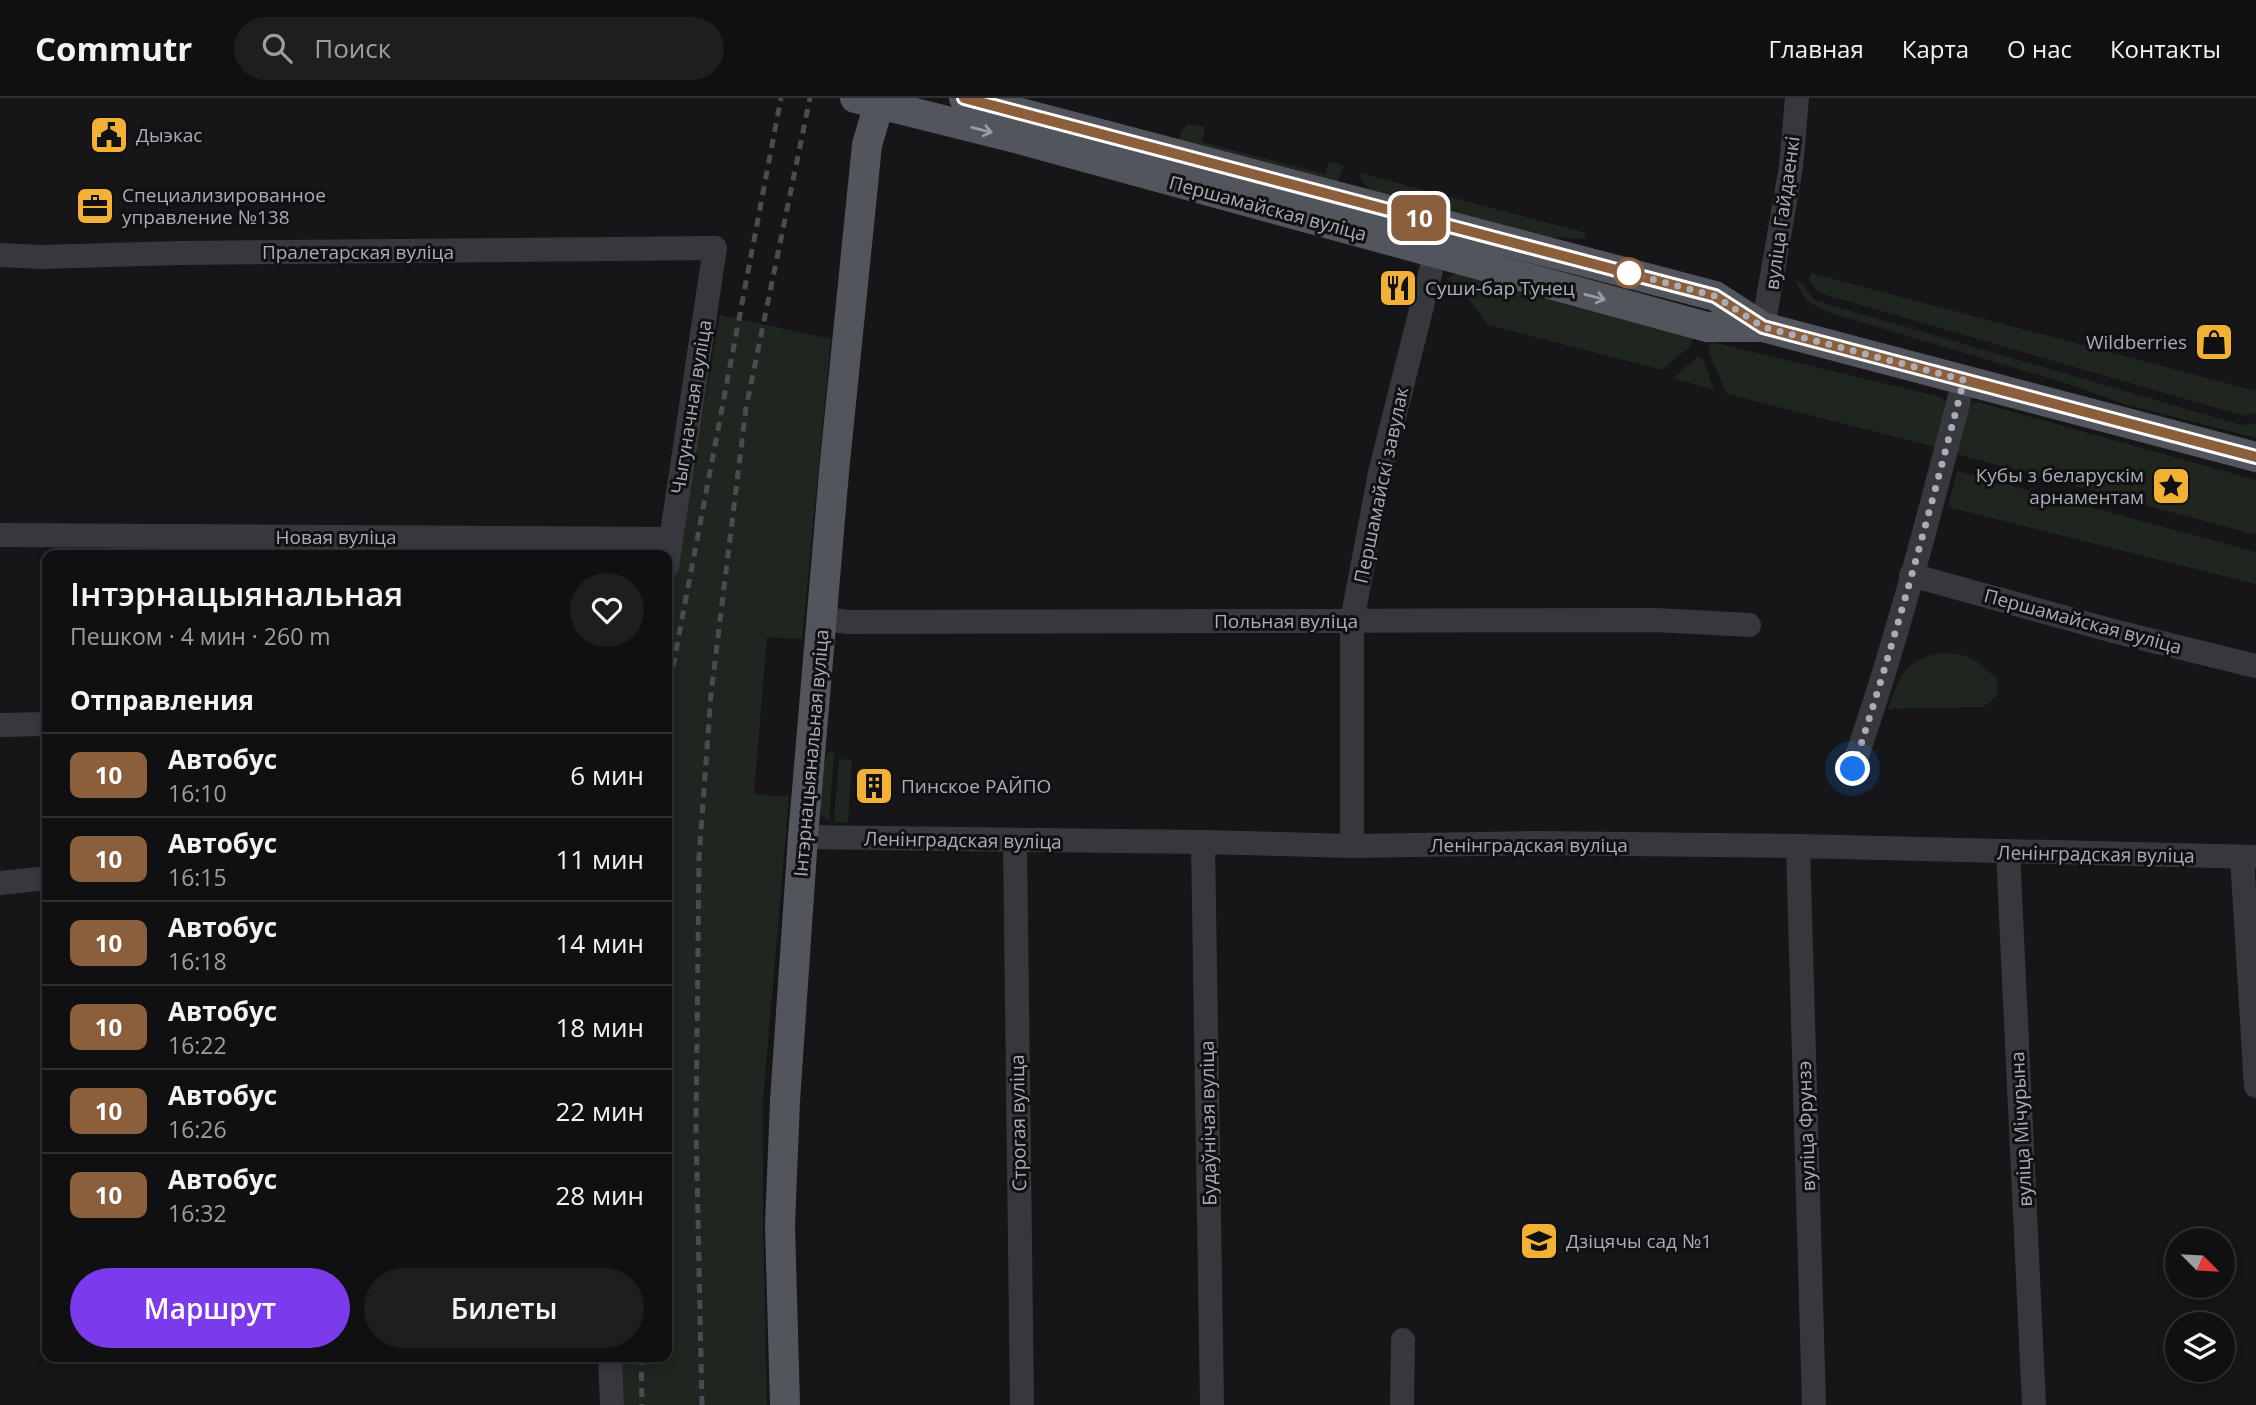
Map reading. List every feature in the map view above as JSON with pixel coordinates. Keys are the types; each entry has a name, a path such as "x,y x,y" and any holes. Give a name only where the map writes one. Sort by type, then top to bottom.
{"main road":[{"name":"Першамайская вуліца","path":"975,99 1715,296 1763,327"},
{"name":"Першамайская вуліца","path":"867,101 1032,143 1707,327 1763,327 2256,457"},
{"name":"Інтэрнацыянальная вуліца","path":"785,1405 780,1225 785,1101 803,837 835,459 867,145 867,101"}],"street":[{"name":"вуліца Гайдаенкі","path":"1763,327 1791,167 1797,98"},
{"name":"Пралетарская вуліца","path":"0,255 41,257 179,253 715,248"},
{"name":"Чыгуначная вуліца","path":"669,550 715,248"},
{"name":"Першамайскі завулак","path":"1352,846 1352,621 1380,473 1435,254"},
{"path":"1851,773 1875,702 1964,380"},
{"name":"Новая вуліца","path":"0,535 671,539"},
{"name":"Першамайская вуліца","path":"1911,575 2117,632 2256,666"},
{"name":"Польная вуліца","path":"823,619 848,622 1655,620 1749,625"},
{"path":"0,725 42,724"},
{"name":"Ленінградская вуліца","path":"803,837 1352,846 1798,846 2249,857"},
{"name":"Строгая вуліца","path":"1015,841 1022,1405"},
{"name":"Будаўнічая вуліца","path":"1203,842 1212,1405"},
{"name":"вуліца Фрунзэ","path":"1798,846 1814,1405"},
{"name":"вуліца Мічурына","path":"2008,852 2034,1405"},
{"path":"2249,857 2256,1086"},
{"path":"0,883 42,879"},
{"path":"1402,1405 1403,1340"},
{"path":"610,1362 612,1405"}],"shaded area":[{"path":"1188,124 1205,127 1202,142 1325,174 1329,161 1344,166 1338,181 1332,184 1180,140 1181,131"},
{"path":"1360,173 1586,233 1584,239 1534,236 1370,190 1361,179"},
{"path":"1458,272 1693,337 1690,346 1662,370 1488,325 1458,285 1447,279"},
{"path":"1811,273 2256,391 2256,413 2244,416 1819,293 1809,280"},
{"path":"1795,280 1802,283 1814,300 2241,425 2256,423 2256,438 2124,404 2072,385 1827,312 1807,301"},
{"path":"720,315 831,339 802,639 767,637 754,794 789,797 763,1101 767,1405 624,1405 622,1362 672,1362 672,584"},
{"path":"1711,342 1941,397 1947,403 1939,448 1727,394 1708,350"},
{"path":"1697,357 1703,359 1714,390 1673,378"},
{"path":"1978,402 2256,480 2256,535 1953,453 1965,409"},
{"path":"1957,471 2256,552 2256,584 1948,507"},
{"path":"1947,653 1970,658 1985,668 1997,679 1997,696 1983,707 1888,709 1897,685 1907,669 1923,658"},
{"path":"834,752 829,821 821,814 821,783 828,753"},
{"path":"839,759 852,760 848,823 834,822"}],"railway":[{"path":"672,672 781,98"},
{"path":"702,1405 696,1127 699,858 711,694 746,408 810,98"},
{"path":"641,1362 642,1405"}],"bus line":[{"name":"10","path":"964,98 1715,296 1763,327 2256,457"}],"place":[{"name":"Дыэкас","path":"109,135"},
{"name":"Специализированное управление №138","path":"95,206"},
{"name":"Суши-бар Тунец","path":"1398,288"},
{"name":"Wildberries","path":"2214,342"},
{"name":"Кубы з беларускім арнаментам","path":"2171,486"},
{"name":"Пинское РАЙПО","path":"874,786"},
{"name":"Дзіцячы сад №1","path":"1539,1241"}],"route":[{"path":"1629,273 1715,296 1763,327 1964,380 1945,457 1875,702 1853,769"}]}
